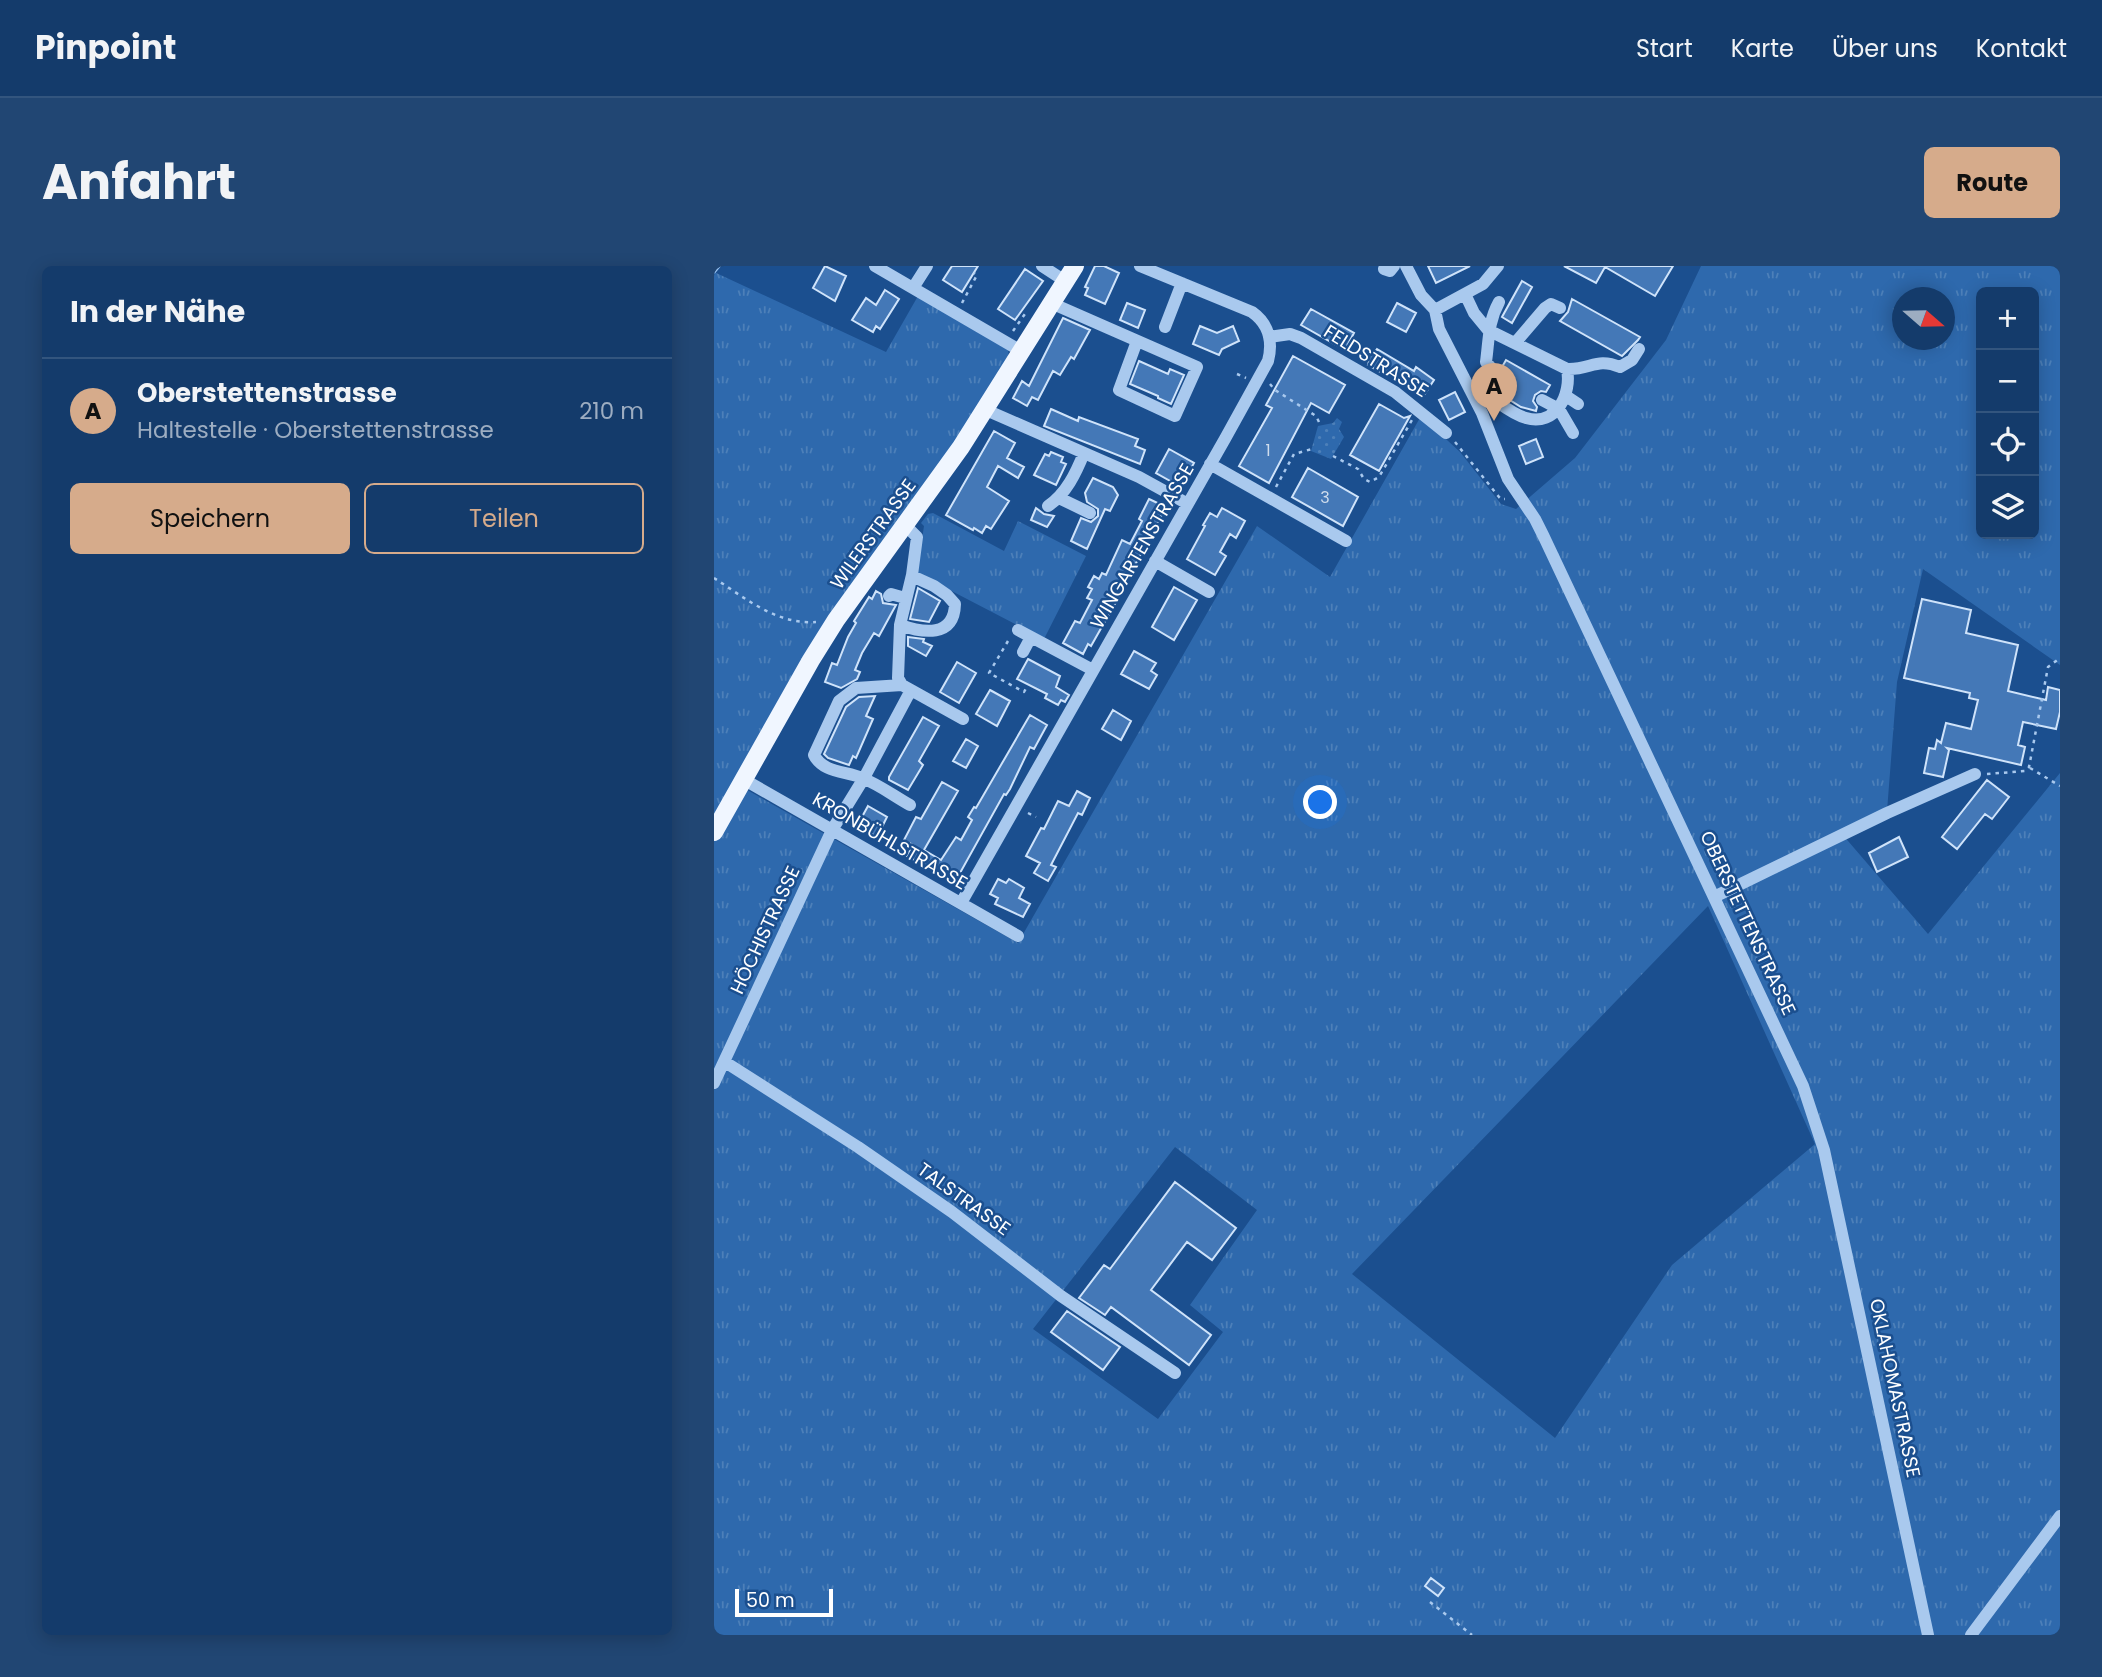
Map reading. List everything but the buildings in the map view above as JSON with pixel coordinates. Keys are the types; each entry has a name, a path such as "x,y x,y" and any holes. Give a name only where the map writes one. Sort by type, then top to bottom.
{"main road":[{"name":"WILERSTRASSE","path":"714,831 836,620 986,410 1021,351 1042,303 1070,273"}],"street":[{"path":"875,266 1021,351"},
{"path":"913,288 927,266"},
{"path":"1042,266 1070,273"},
{"path":"1140,266 1247,309 1264,323 1269,337"},
{"name":"OBERSTETTENSTRASSE","path":"1406,266 1421,295 1435,310 1439,329 1482,413 1499,460 1516,492 1535,519 1803,1086 1825,1150"},
{"path":"1435,310 1483,284 1498,266"},
{"path":"1165,327 1182,283"},
{"path":"1465,294 1474,313 1489,330 1567,369 1606,361 1620,367 1632,360 1639,349"},
{"path":"1497,375 1486,362 1489,330 1499,302"},
{"path":"1042,303 1137,341 1197,366 1175,416 1119,390 1137,341"},
{"path":"1516,342 1545,308 1551,304 1560,308"},
{"name":"FELDSTRASSE","path":"1269,337 1290,334 1301,338 1395,392 1446,433"},
{"name":"WINGARTENSTRASSE","path":"961,903 1188,504 1238,406 1268,361 1269,337"},
{"path":"1493,399 1527,419 1543,419 1559,409 1566,396 1569,379 1567,369"},
{"path":"1566,396 1578,404"},
{"path":"1542,400 1559,409 1573,433"},
{"path":"986,410 1139,477 1188,504"},
{"path":"1084,453 1078,468 1053,502 1090,513"},
{"path":"1210,464 1346,541"},
{"path":"904,685 900,625 912,576 917,537 905,526"},
{"path":"1155,561 1209,592"},
{"path":"900,625 924,633 937,631 942,620 955,612 956,604 947,595 912,576"},
{"path":"889,596 891,594 905,598"},
{"path":"1018,631 1093,670"},
{"path":"1023,652 1031,638"},
{"path":"910,805 864,778 845,774 817,762 814,755 819,741 839,701 856,688 904,685 963,719"},
{"name":"HÖCHISTRASSE","path":"714,1083 832,830 864,778 904,685"},
{"path":"1714,897 1888,813 1975,775"},
{"name":"KRONBÜHLSTRASSE","path":"743,779 1018,936"},
{"name":"TALSTRASSE","path":"725,1062 858,1147 952,1212 1061,1296 1175,1373"},
{"name":"OKLAHOMASTRASSE","path":"1825,1150 1928,1635"},
{"path":"1971,1635 2060,1516"}],"path":[{"path":"957,314 977,275 974,273"},
{"path":"1009,337 1042,303"},
{"path":"1237,374 1249,380"},
{"path":"1266,378 1275,390 1316,416 1321,426"},
{"path":"1333,456 1358,469 1364,479 1370,482 1379,477 1418,409"},
{"path":"1446,433 1501,499 1508,497"},
{"path":"1269,498 1294,454 1312,449"},
{"path":"714,578 781,618 803,623 836,620"},
{"path":"1008,641 989,673 1024,692 1028,685"},
{"path":"1975,775 2025,771 2029,767 2048,667 2060,658"},
{"path":"2029,767 2060,786"},
{"path":"1021,811 1036,817"},
{"path":"1430,1602 1472,1635"}],"green space":[{"path":"1701,266 2060,266 2060,665 1923,569 1897,682 1887,811 1842,834 1928,934 2060,773 2060,1635 714,1635 714,272 886,352 918,296 1008,349 1009,357 966,426 832,613 789,681 733,782 1018,943 1257,526 1330,577 1421,416 1460,452 1501,504 1516,509 1575,458 1666,340","holes":["1708,906 1815,1144 1672,1265 1555,1438 1352,1274","1175,1147 1257,1210 1190,1305 1223,1332 1158,1419 1033,1329"]},
{"path":"1337,418 1342,422 1339,429 1344,437 1331,459 1311,451 1318,426 1333,423"},
{"path":"933,513 1004,551 1018,521 1086,556 1044,639 917,573 924,526 921,523 928,514"}],"waterway":[{"path":"714,272 719,266"}],"place":[{"name":"Oberstettenstrasse","path":"1494,421"}]}
